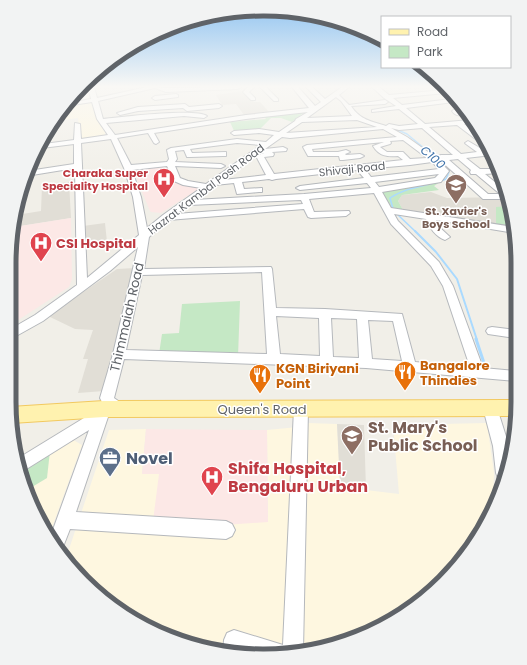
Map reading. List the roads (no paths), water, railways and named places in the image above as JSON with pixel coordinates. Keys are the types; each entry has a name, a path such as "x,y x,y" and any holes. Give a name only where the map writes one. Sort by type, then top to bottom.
{"main road":[{"name":"Queen's Road","path":"17,415 108,411 511,408"}],"street":[{"name":"Thimmaiah Road","path":"101,118 113,137 128,168 137,196 144,236 139,267 119,354 107,398 110,403 108,411"},
{"path":"102,122 113,118"},
{"path":"102,122 143,118"},
{"path":"102,122 172,118"},
{"path":"48,143 113,137 214,118"},
{"path":"225,118 234,133 248,151 272,178"},
{"name":"Hazrat Kambal Posh Road","path":"16,332 38,318 109,266 166,217 210,185 248,151 267,143 301,118"},
{"path":"354,118 357,122"},
{"path":"364,118 393,129"},
{"path":"380,118 407,139 459,173 486,197 502,195"},
{"path":"414,118 500,190"},
{"path":"298,120 371,123 411,134 439,160 445,171"},
{"path":"248,151 255,140 267,143 466,122"},
{"path":"458,123 472,131"},
{"path":"77,124 82,286"},
{"path":"290,127 314,130 319,134"},
{"path":"234,133 259,131 290,136 393,129"},
{"path":"150,131 156,142"},
{"path":"407,139 307,147 311,154 368,151 385,155 400,154 412,174 420,183"},
{"path":"368,151 381,144 407,139"},
{"path":"468,143 484,151"},
{"path":"341,144 343,153"},
{"path":"224,171 223,154 225,146 248,151 283,149"},
{"path":"186,147 190,155 223,154"},
{"path":"170,164 173,159 171,150 186,147 270,154"},
{"name":"Shivaji Road","path":"170,164 177,178 186,183 210,185 439,160 485,153"},
{"path":"319,154 330,171"},
{"path":"128,168 170,164 224,171"},
{"path":"33,173 79,165"},
{"path":"360,168 377,190 394,222 435,264 448,286 478,372"},
{"path":"204,171 224,171"},
{"path":"166,217 303,195 369,180 445,171"},
{"path":"188,202 193,203 377,190 438,180 445,171"},
{"path":"459,173 493,171"},
{"path":"291,176 303,195 311,215 346,213"},
{"path":"238,182 240,192 259,190"},
{"path":"473,186 497,182"},
{"path":"283,192 303,195"},
{"path":"387,210 509,229"},
{"path":"430,216 433,226 445,237"},
{"path":"82,265 109,266 129,260 139,267 267,269 274,359"},
{"path":"271,312 398,316 408,366"},
{"path":"325,313 327,362"},
{"path":"362,315 366,363"},
{"path":"492,331 511,333"},
{"path":"119,354 366,363 511,376"},
{"path":"490,408 501,446 503,465"},
{"path":"293,647 301,409"},
{"path":"24,464 108,411"},
{"path":"58,539 108,411"},
{"path":"65,520 226,530"},
{"path":"233,647 234,640 264,649"}],"waterway":[{"name":"C100","path":"393,128 407,134 431,154"},
{"name":"C100","path":"393,209 390,198 396,194 446,179 449,172 437,159"},
{"name":"C100","path":"398,215 416,232"},
{"name":"C100","path":"416,232 436,252 457,279 477,340"},
{"name":"C100","path":"476,339 486,369"}],"place":[{"name":"Charaka Super Speciality Hospital","path":"164,198"},
{"name":"St. Xavier's Boys School","path":"456,204"},
{"name":"CSI Hospital","path":"41,262"},
{"name":"Bangalore Thindies","path":"405,392"},
{"name":"KGN Biriyani Point","path":"260,394"},
{"name":"St. Mary's Public School","path":"352,456"},
{"name":"Novel","path":"110,478"},
{"name":"Shifa Hospital, Bengaluru Urban","path":"212,496"}]}
